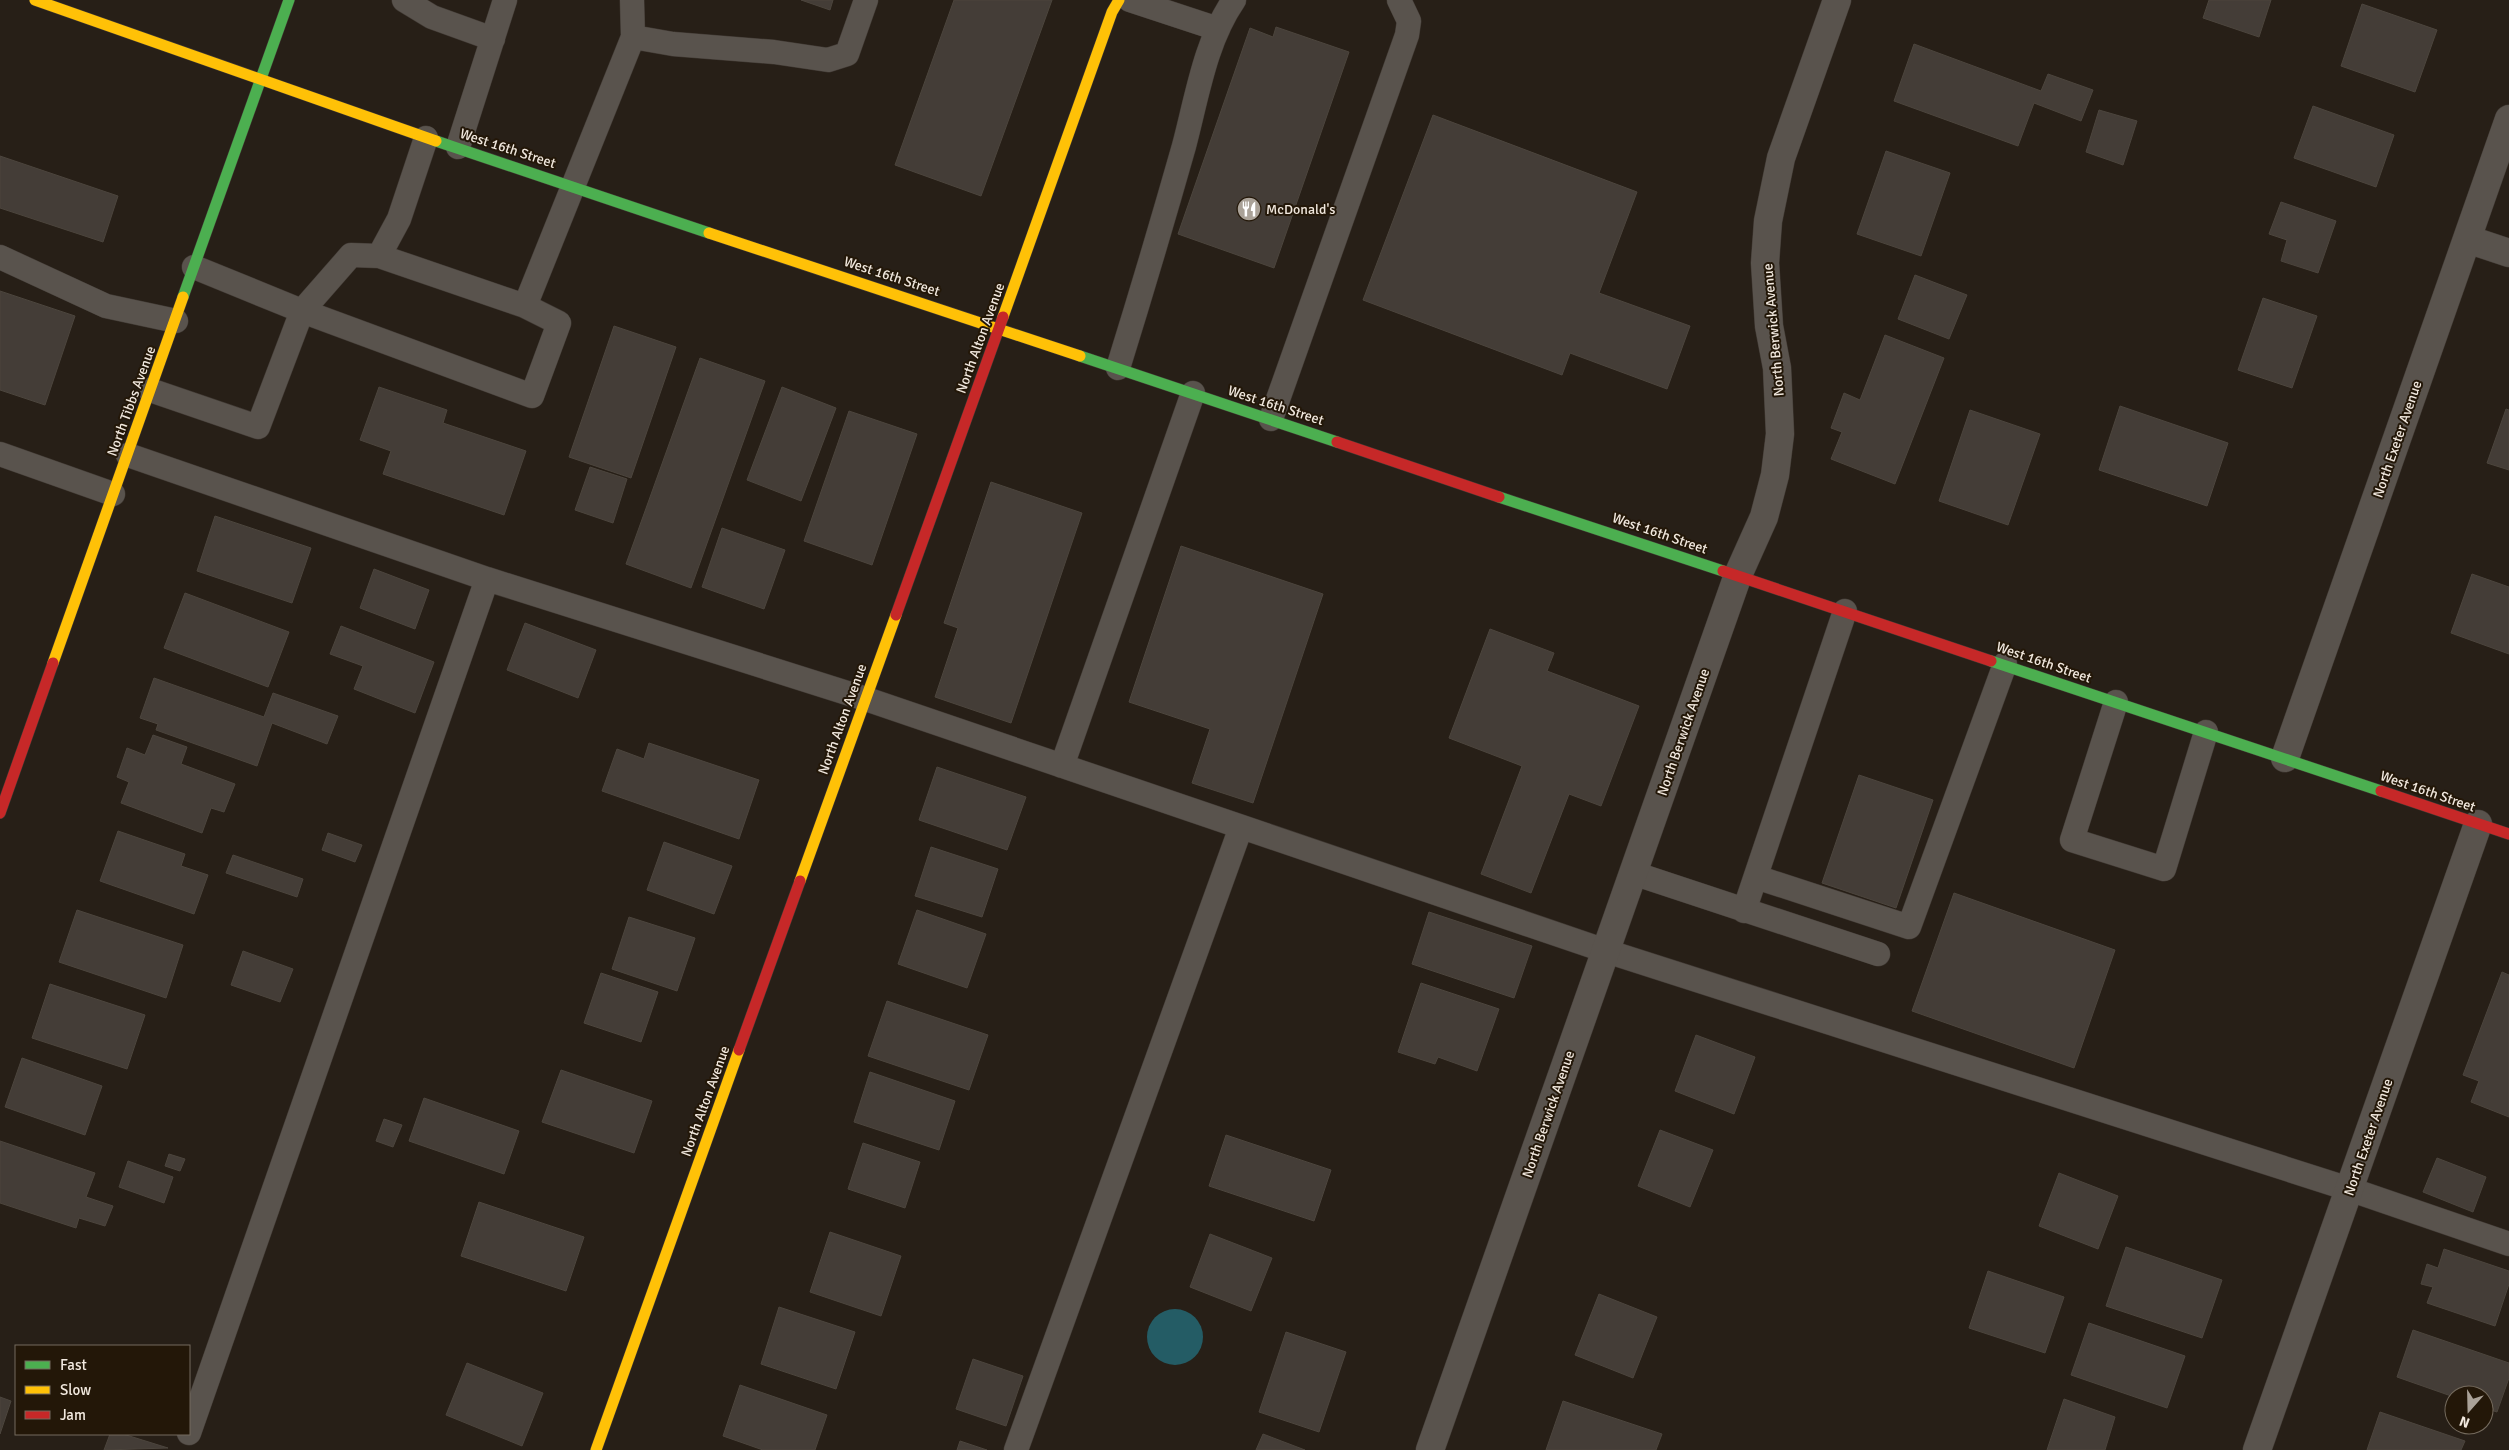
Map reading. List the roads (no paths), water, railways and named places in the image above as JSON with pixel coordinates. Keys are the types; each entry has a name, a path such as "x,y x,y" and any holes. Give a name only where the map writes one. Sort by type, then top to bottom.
{"main road":[{"name":"North Tibbs Avenue","path":"0,813 290,0"},
{"name":"North Alton Avenue","path":"596,1450 1112,12 1119,0"},
{"name":"West 16th Street","path":"41,1 261,81 426,138 573,185 2509,834"}],"street":[{"name":"North Berwick Avenue","path":"1430,1450 1738,576 1764,517 1775,475 1780,434 1777,368 1769,326 1765,263 1768,221 1782,158 1837,0"},
{"name":"North Exeter Avenue","path":"2285,758 2509,119"},
{"path":"2467,239 2509,252"},
{"name":"North Exeter Avenue","path":"2257,1450 2478,824"}],"lane":[{"path":"404,0 432,17 493,39"},
{"path":"458,147 505,0"},
{"path":"525,306 633,37 632,0"},
{"path":"633,37 673,44 774,52 828,60 847,54 866,0"},
{"path":"1130,0 1218,29"},
{"path":"1118,368 1154,252 1218,29 1234,0"},
{"path":"1271,419 1408,35 1409,21 1399,0"},
{"path":"379,256 399,219 426,138"},
{"path":"150,390 258,427 302,311 351,255 379,256 525,306 559,323 532,396 302,311 194,267"},
{"path":"0,257 106,306 176,321"},
{"path":"1062,766 1192,393"},
{"path":"0,454 113,494"},
{"path":"128,454 486,579 866,699 1606,951 2349,1189 2509,1244"},
{"path":"190,1430 486,579"},
{"path":"1744,911 1845,611"},
{"path":"1756,878 1908,927 2005,664"},
{"path":"2116,702 2072,840 2164,869 2206,732"},
{"path":"1016,1450 1241,827"},
{"path":"1633,873 1878,954"},
{"path":"183,1450 188,1435"}],"water":[{"path":"1175,1309 1186,1311 1195,1317 1201,1326 1203,1337 1201,1348 1195,1357 1186,1363 1175,1365 1164,1363 1155,1357 1149,1348 1147,1337 1149,1326 1155,1317 1164,1311"}],"place":[{"name":"McDonald's","path":"1249,209"}]}
